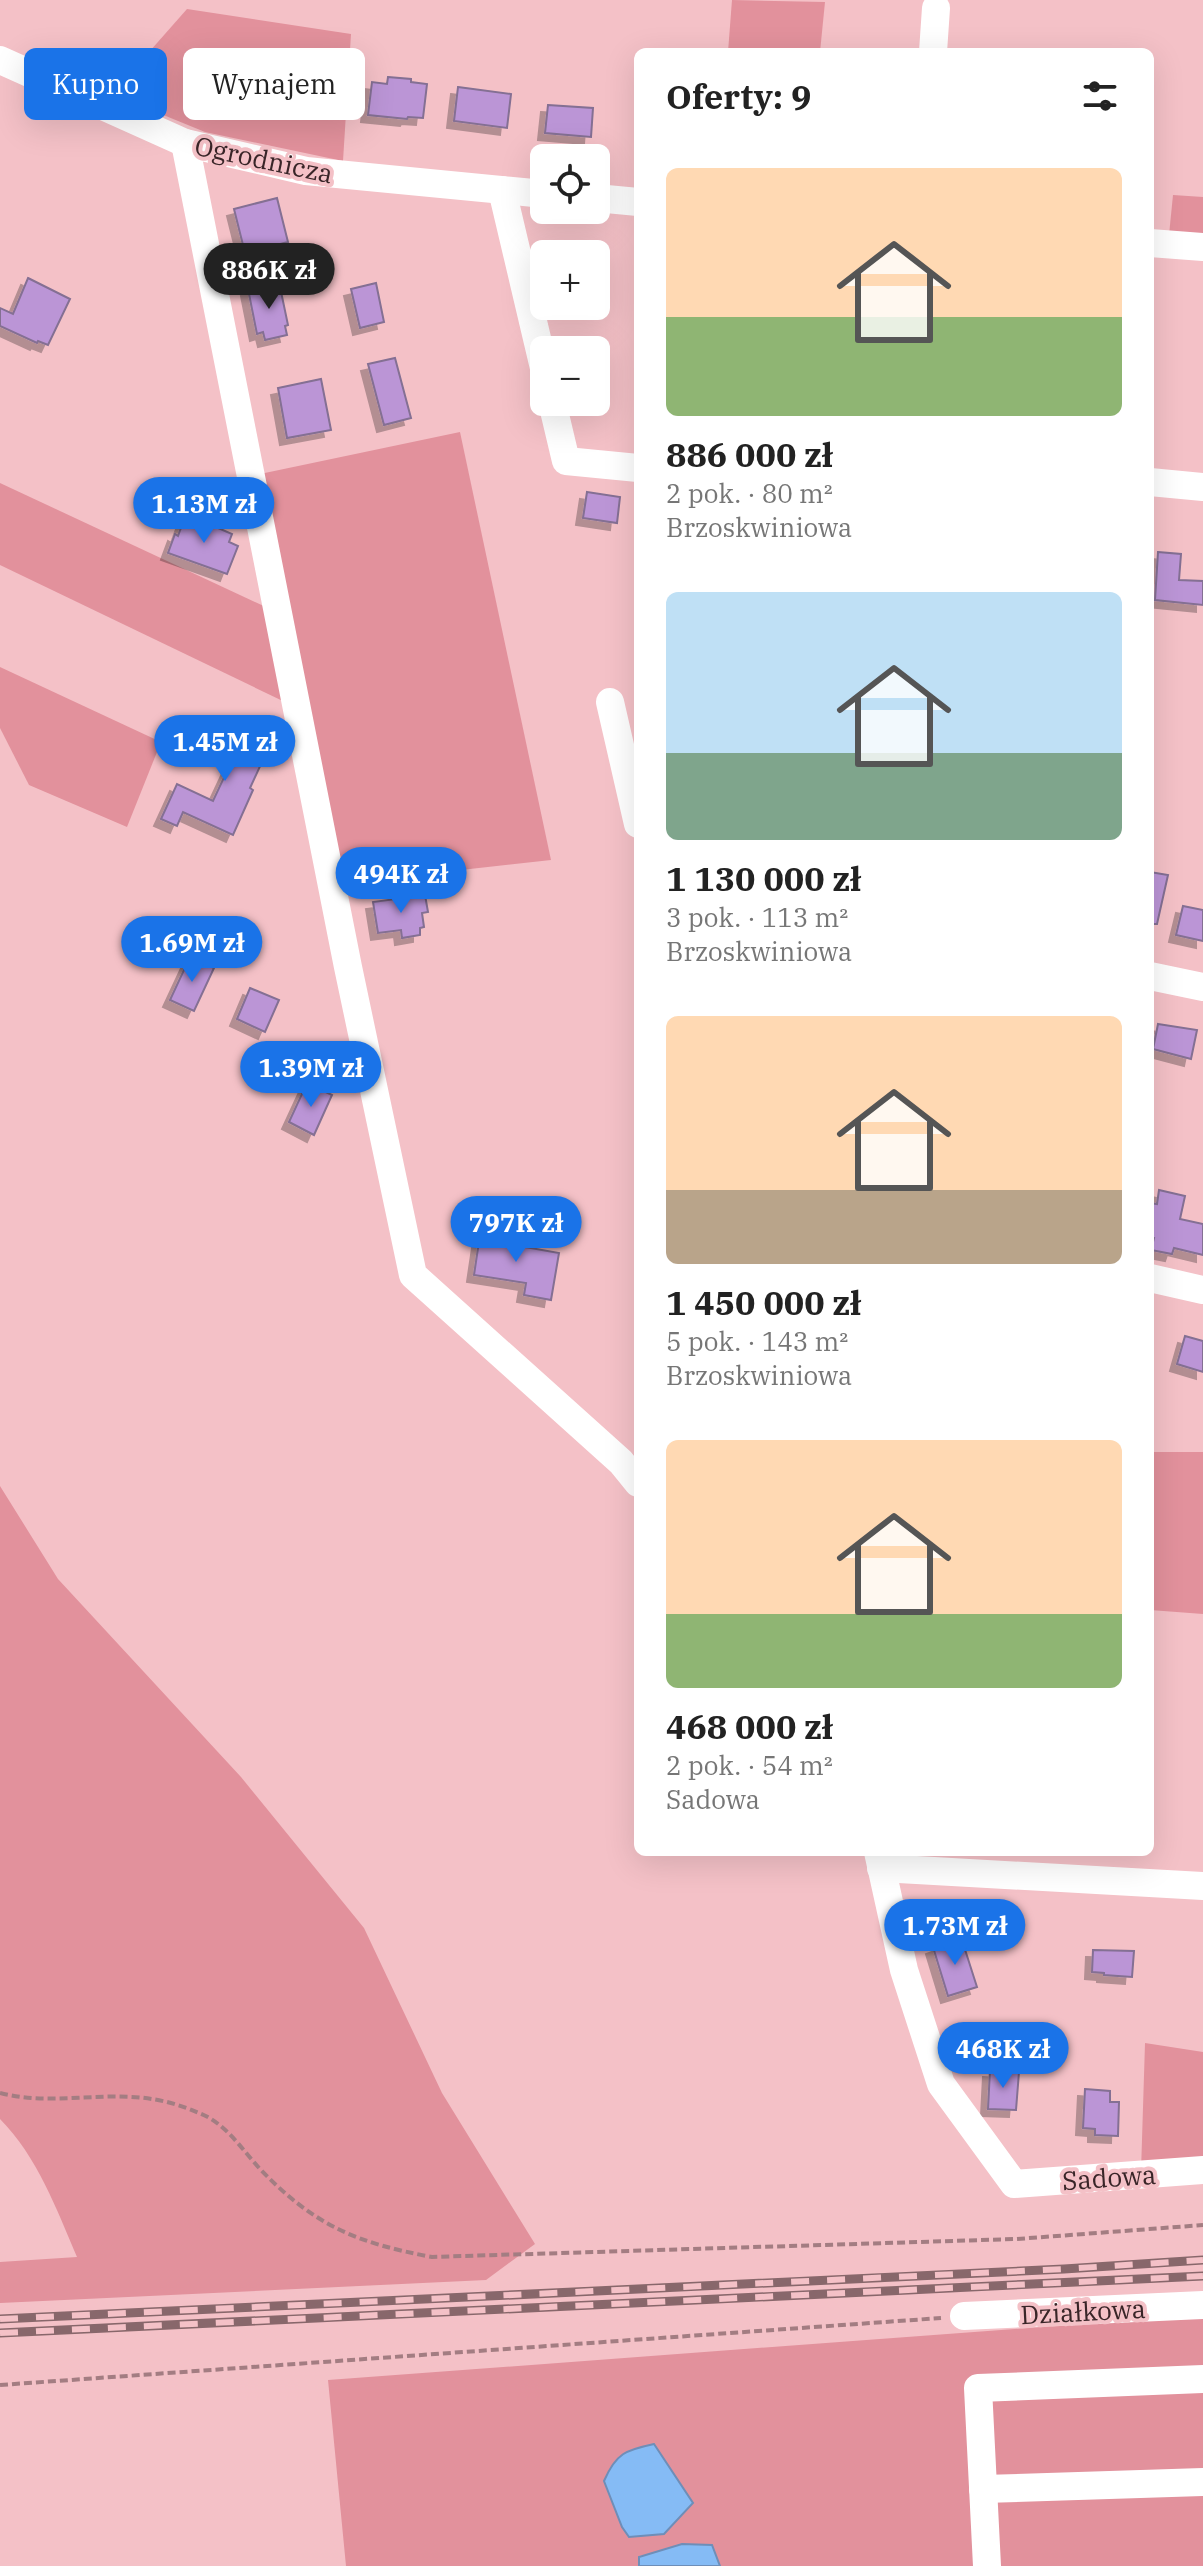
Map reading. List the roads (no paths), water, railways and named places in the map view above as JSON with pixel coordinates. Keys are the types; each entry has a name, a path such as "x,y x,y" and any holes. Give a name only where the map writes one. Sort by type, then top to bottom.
{"street":[{"path":"933,48 936,8"},
{"name":"Ogrodnicza","path":"0,60 185,143 306,171 530,193"},
{"path":"185,143 348,967 413,1275 621,1462 634,1478"},
{"path":"502,190 536,336"},
{"path":"610,199 634,202"},
{"path":"1154,243 1203,247"},
{"path":"555,416 566,461 634,468"},
{"path":"1154,482 1203,487"},
{"path":"610,702 634,807"},
{"path":"1154,977 1203,987"},
{"path":"1154,1279 1203,1290"},
{"path":"880,1860 1203,1886"},
{"name":"Sadowa","path":"880,1860 904,1970 941,2084 1014,2184 1203,2170"},
{"name":"Działkowa","path":"964,2316 1203,2305"},
{"path":"987,2566 978,2388 1203,2379"},
{"path":"983,2489 1203,2482"}],"water":[{"path":"654,2444 693,2503 664,2534 629,2537 604,2481 613,2464 623,2454"},
{"path":"682,2544 712,2545 720,2566 639,2566 639,2557"}],"railway":[{"path":"0,2319 1203,2260"},
{"path":"0,2333 1203,2276"}]}
